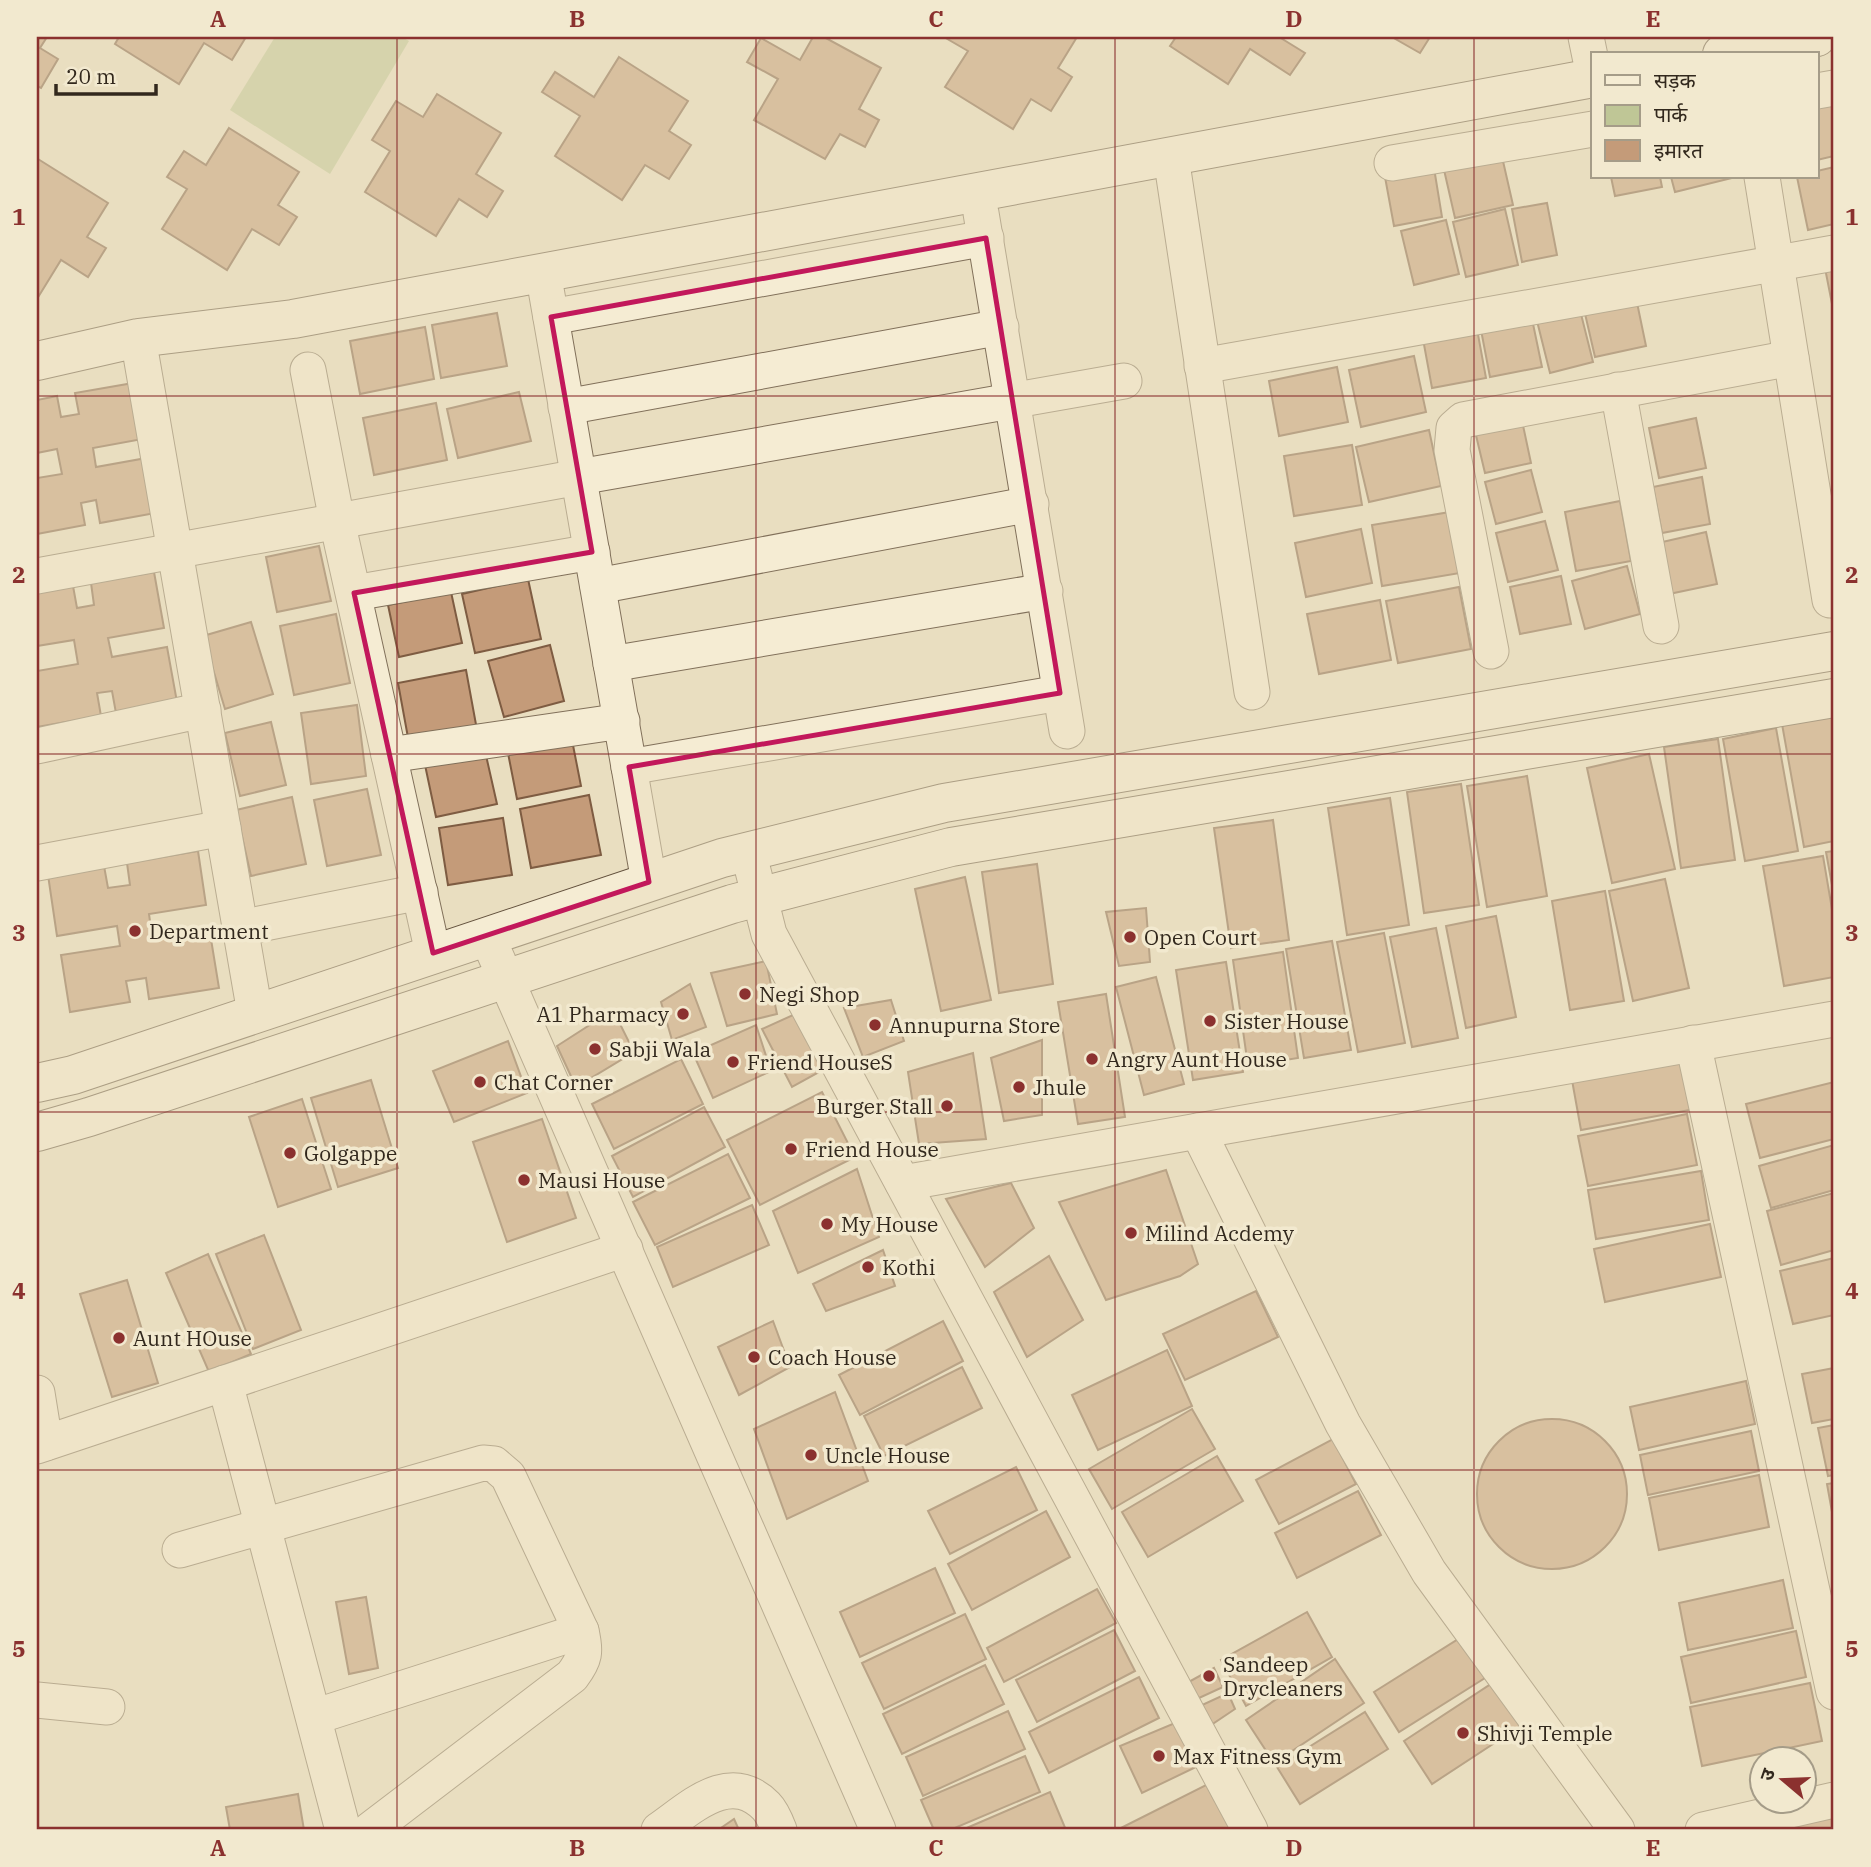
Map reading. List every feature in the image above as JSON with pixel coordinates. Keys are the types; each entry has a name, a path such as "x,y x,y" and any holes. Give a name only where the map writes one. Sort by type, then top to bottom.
{"street":[{"path":"1586,37 1591,61"},
{"path":"1740,52 1817,37"},
{"path":"37,361 138,338 293,319 1591,78"},
{"path":"1392,163 1591,129"},
{"path":"1171,157 1252,692"},
{"path":"1762,178 1791,358 1820,446 1830,600"},
{"path":"551,317 983,225 1067,731"},
{"path":"1202,366 1834,253"},
{"path":"543,272 649,882"},
{"path":"566,407 1001,327"},
{"path":"138,338 255,1013"},
{"path":"1491,652 1452,450 1454,428 1463,420 1791,358"},
{"path":"308,370 337,521 433,953"},
{"path":"37,576 1124,381"},
{"path":"1618,390 1661,626"},
{"path":"354,593 595,569 1031,504"},
{"path":"611,664 1045,591"},
{"path":"37,1083 73,1075 722,858 944,803 1834,651"},
{"path":"629,767 1060,693"},
{"path":"37,1132 732,904 951,847 1834,698"},
{"path":"37,746 203,710"},
{"path":"389,755 622,721"},
{"path":"37,863 223,828"},
{"path":"748,851 769,934 1250,1830"},
{"path":"240,928 419,892"},
{"path":"487,936 878,1830"},
{"path":"903,1183 1834,1018"},
{"path":"1693,1043 1834,1692"},
{"path":"1198,1131 1343,1424 1429,1572 1617,1830"},
{"path":"37,1393 41,1444 625,1249"},
{"path":"225,1383 343,1830"},
{"path":"180,1550 483,1463 494,1464 508,1476 581,1631 585,1650 581,1665 572,1676 370,1830"},
{"path":"314,1717 581,1631"},
{"path":"37,1700 107,1707"},
{"path":"659,1830 711,1795 730,1789 749,1793 768,1807 779,1830"},
{"path":"1703,1830 1834,1800"}],"highlighted area":[{"path":"986,238 1060,693 629,767 649,882 433,953 354,593 592,552 551,317"}],"green space":[{"path":"275,37 402,37 409,41 330,174 230,110"}],"building":[{"path":"37,37 47,37 40,48 58,59 41,88 37,86"},
{"path":"119,37 246,37 232,60 204,43 179,84 115,44"},
{"path":"813,37 824,37 881,68 859,109 879,120 865,147 840,134 825,159 754,120 778,79 747,62 761,38 800,60"},
{"path":"944,37 1077,37 1058,68 1072,77 1051,111 1031,99 1013,129 945,87 968,51"},
{"path":"1176,37 1279,37 1305,53 1290,75 1250,49 1228,84 1170,46"},
{"path":"1392,37 1430,37 1420,53"},
{"path":"619,57 688,101 669,131 691,145 669,179 645,165 622,200 555,156 580,116 542,92 555,72 594,97"},
{"path":"437,94 501,133 476,174 503,191 487,217 459,199 436,236 365,192 390,151 372,140 396,101 423,117"},
{"path":"1818,100 1834,104 1834,156 1818,160"},
{"path":"229,128 299,172 278,205 297,217 279,245 252,229 227,270 162,229 187,189 167,177 184,151 206,165"},
{"path":"1500,148 1513,205 1455,218 1442,161"},
{"path":"38,159 108,203 87,237 106,248 88,277 61,260 37,299"},
{"path":"1834,167 1834,224 1808,230 1797,178 1818,178 1818,171"},
{"path":"1434,168 1442,217 1394,226 1385,177"},
{"path":"1611,178 1660,178 1662,187 1615,196"},
{"path":"1671,178 1732,178 1675,192"},
{"path":"1547,203 1557,255 1522,262 1512,209"},
{"path":"1505,209 1518,265 1466,277 1453,222"},
{"path":"1446,220 1459,274 1414,285 1401,231"},
{"path":"1834,261 1834,309 1833,309 1824,263"},
{"path":"1635,293 1646,346 1595,357 1583,305"},
{"path":"1579,306 1593,362 1550,373 1536,317"},
{"path":"497,313 507,366 441,378 432,325"},
{"path":"1532,319 1542,367 1490,377 1481,330"},
{"path":"425,327 434,379 360,394 350,341"},
{"path":"1477,329 1486,378 1432,388 1423,339"},
{"path":"1414,356 1426,412 1361,427 1349,370"},
{"path":"1337,367 1348,422 1279,436 1269,381"},
{"path":"139,382 148,438 93,448 96,467 152,457 161,512 100,523 96,500 81,503 85,525 37,534 37,478 62,474 57,449 37,453 37,400 57,396 61,417 79,414 75,393"},
{"path":"519,392 531,441 458,458 447,409"},
{"path":"436,403 447,460 374,475 363,418"},
{"path":"1521,416 1531,463 1485,473 1474,427"},
{"path":"1696,418 1706,468 1659,478 1649,428"},
{"path":"1429,430 1441,486 1369,502 1356,447"},
{"path":"1352,445 1362,505 1294,516 1284,456"},
{"path":"1531,470 1542,512 1496,524 1485,482"},
{"path":"1702,477 1710,524 1662,533 1653,487"},
{"path":"1620,501 1631,561 1576,571 1565,512"},
{"path":"1450,512 1460,573 1382,586 1372,525"},
{"path":"1545,521 1558,570 1508,582 1496,533"},
{"path":"1361,529 1372,583 1306,597 1295,543"},
{"path":"1706,532 1717,584 1669,594 1658,543"},
{"path":"319,546 331,601 277,612 266,557"},
{"path":"1627,566 1640,614 1585,629 1572,581"},
{"path":"154,572 164,628 108,638 112,657 167,647 177,702 116,713 112,691 97,693 101,716 37,727 37,671 78,664 74,640 37,646 37,593 73,586 77,608 94,605 91,583"},
{"path":"1561,576 1571,624 1520,634 1510,587"},
{"path":"528,579 541,639 475,653 462,594"},
{"path":"1459,587 1471,649 1398,663 1386,601"},
{"path":"451,592 462,643 399,657 388,605"},
{"path":"1380,600 1391,660 1319,674 1307,614"},
{"path":"336,614 350,683 294,695 280,626"},
{"path":"251,622 273,694 225,709 203,636"},
{"path":"550,645 564,701 504,717 488,661"},
{"path":"466,670 477,730 409,743 398,683"},
{"path":"357,705 366,776 311,784 301,713"},
{"path":"1834,715 1834,841 1804,847 1782,724"},
{"path":"271,722 286,785 240,796 225,733"},
{"path":"1776,728 1798,851 1745,861 1723,739"},
{"path":"571,735 581,786 517,799 507,748"},
{"path":"1718,739 1735,860 1681,868 1664,747"},
{"path":"485,751 497,804 436,817 425,765"},
{"path":"1649,754 1675,869 1612,883 1587,768"},
{"path":"1527,776 1547,896 1487,907 1467,786"},
{"path":"1461,784 1479,905 1424,913 1407,792"},
{"path":"367,789 381,855 327,866 314,800"},
{"path":"589,795 601,855 531,868 520,809"},
{"path":"292,797 306,864 251,876 236,810"},
{"path":"1390,798 1409,925 1347,935 1328,808"},
{"path":"503,818 512,875 448,885 439,828"},
{"path":"1273,820 1289,940 1231,948 1214,828"},
{"name":"Department","path":"198,851 206,905 149,914 152,936 209,927 219,988 149,999 146,978 126,981 130,1002 70,1012 61,955 120,946 117,926 57,936 48,875 104,866 108,888 130,885 127,863"},
{"path":"1834,851 1834,896 1826,852"},
{"path":"1823,856 1834,921 1834,977 1784,986 1763,866"},
{"path":"1037,864 1053,984 999,993 982,872"},
{"path":"965,877 991,1000 941,1011 915,889"},
{"path":"1665,879 1689,988 1633,1001 1609,891"},
{"path":"1605,891 1624,1001 1570,1010 1552,901"},
{"name":"Open Court","path":"1146,908 1150,962 1119,966 1106,912"},
{"path":"1496,916 1516,1017 1466,1028 1446,926"},
{"path":"1436,928 1458,1038 1412,1047 1390,937"},
{"path":"1384,933 1405,1043 1358,1052 1337,942"},
{"path":"1332,941 1351,1050 1304,1058 1286,949"},
{"path":"1283,952 1298,1058 1248,1066 1233,960"},
{"name":"Negi Shop","path":"766,961 777,1014 727,1026 711,973"},
{"name":"Sister House","path":"1226,962 1243,1072 1193,1080 1176,970"},
{"path":"1156,977 1184,1084 1144,1095 1116,987"},
{"name":"A1 Pharmacy","path":"690,984 706,1027 672,1040 661,1002"},
{"name":"Angry Aunt House","path":"1106,994 1125,1117 1078,1124 1058,1002"},
{"name":"Annupurna Store","path":"891,1000 904,1041 863,1057 844,1008"},
{"name":"Sabji Wala","path":"613,1010 634,1052 576,1087 557,1046"},
{"path":"802,1011 830,1066 792,1087 762,1029"},
{"name":"Friend HouseS","path":"756,1025 771,1071 713,1098 693,1053"},
{"name":"Jhule","path":"1042,1040 1042,1115 1004,1121 991,1058"},
{"name":"Chat Corner","path":"508,1041 527,1093 454,1122 433,1071"},
{"path":"1684,1048 1695,1109 1581,1130 1570,1069"},
{"name":"Burger Stall","path":"973,1053 986,1139 919,1144 908,1072"},
{"path":"681,1059 703,1104 614,1149 592,1104"},
{"path":"371,1080 398,1168 338,1187 311,1098"},
{"path":"1834,1082 1834,1139 1760,1158 1746,1104"},
{"name":"Friend House","path":"822,1092 855,1157 760,1205 727,1140"},
{"name":"Golgappe","path":"302,1099 331,1189 278,1207 249,1117"},
{"path":"704,1107 725,1147 633,1197 612,1156"},
{"path":"1687,1114 1697,1165 1588,1186 1578,1136"},
{"name":"Mausi House","path":"542,1119 576,1218 507,1242 473,1142"},
{"path":"1834,1145 1834,1190 1771,1208 1759,1166"},
{"path":"728,1154 750,1198 655,1245 633,1202"},
{"name":"My House","path":"857,1169 879,1237 798,1273 773,1211"},
{"name":"Milind Acdemy","path":"1166,1170 1198,1264 1180,1276 1106,1300 1059,1202"},
{"path":"1701,1171 1709,1220 1596,1239 1588,1190"},
{"path":"1011,1183 1034,1228 985,1267 946,1199"},
{"path":"1834,1193 1834,1250 1781,1265 1767,1211"},
{"path":"752,1205 769,1245 673,1287 657,1247"},
{"path":"1710,1224 1721,1277 1605,1302 1594,1249"},
{"path":"264,1235 301,1330 253,1349 216,1254"},
{"name":"Kothi","path":"883,1250 895,1286 826,1311 813,1284"},
{"path":"208,1254 251,1354 209,1372 166,1273"},
{"path":"1049,1256 1083,1320 1027,1357 994,1292"},
{"path":"1834,1258 1834,1315 1793,1324 1780,1271"},
{"name":"Aunt HOuse","path":"127,1280 158,1383 112,1397 80,1294"},
{"path":"1256,1291 1278,1337 1185,1380 1163,1334"},
{"name":"Coach House","path":"773,1321 790,1367 739,1395 718,1347"},
{"name":"Uncle House","path":"943,1321 963,1361 860,1415 839,1375"},
{"path":"1167,1350 1192,1406 1098,1450 1072,1395"},
{"path":"962,1367 982,1408 884,1456 864,1416"},
{"path":"1834,1368 1834,1419 1812,1423 1802,1374"},
{"path":"1746,1381 1755,1424 1639,1450 1630,1407"},
{"name":"Uncle House","path":"835,1392 868,1481 787,1519 754,1429"},
{"path":"1192,1409 1215,1449 1112,1509 1089,1469"},
{"path":"1552,1419 1581,1424 1605,1441 1622,1465 1627,1494 1622,1523 1605,1547 1581,1564 1552,1569 1523,1564 1499,1547 1482,1523 1477,1494 1482,1465 1499,1441 1523,1424"},
{"path":"1834,1425 1834,1475 1828,1476 1818,1428"},
{"path":"1751,1431 1759,1471 1648,1495 1640,1455"},
{"path":"1333,1439 1356,1484 1279,1524 1256,1480"},
{"path":"1217,1456 1243,1501 1148,1557 1122,1512"},
{"path":"1016,1467 1037,1510 950,1554 928,1511"},
{"path":"1759,1475 1769,1527 1659,1550 1649,1498"},
{"path":"1834,1483 1834,1523 1827,1484"},
{"path":"1358,1491 1381,1535 1297,1578 1275,1533"},
{"path":"1046,1511 1070,1557 972,1610 948,1564"},
{"path":"935,1568 955,1613 860,1657 840,1612"},
{"path":"1783,1580 1793,1628 1688,1650 1679,1603"},
{"path":"1097,1589 1116,1623 1004,1682 987,1648"},
{"path":"366,1597 378,1668 349,1674 336,1602"},
{"path":"1307,1612 1332,1657 1246,1706 1221,1660"},
{"path":"965,1614 986,1659 884,1709 862,1663"},
{"path":"1114,1630 1135,1671 1037,1722 1016,1680"},
{"path":"1796,1631 1806,1677 1691,1703 1681,1657"},
{"path":"1460,1638 1485,1678 1399,1732 1374,1692"},
{"path":"1335,1659 1364,1703 1274,1763 1246,1720"},
{"path":"985,1665 1004,1704 902,1754 883,1714"},
{"name":"Sandeep Drycleaners","path":"1214,1668 1223,1687 1199,1698 1185,1684"},
{"path":"1139,1677 1159,1718 1049,1773 1029,1732"},
{"name":"Shivji Temple","path":"1494,1682 1522,1725 1432,1784 1404,1741"},
{"path":"1810,1683 1822,1741 1808,1744 1748,1744 1748,1756 1702,1766 1690,1707"},
{"path":"1228,1693 1235,1709 1211,1725 1200,1706"},
{"path":"1008,1711 1025,1749 923,1796 906,1757"},
{"path":"1365,1712 1388,1749 1300,1804 1277,1767"},
{"name":"Max Fitness Gym","path":"1175,1723 1198,1766 1142,1793 1120,1746"},
{"path":"1025,1756 1040,1792 950,1830 934,1830 921,1800"},
{"path":"1212,1782 1236,1830 1117,1830"},
{"path":"1050,1792 1066,1830 962,1830"},
{"path":"298,1794 304,1830 230,1830 226,1807"},
{"path":"1834,1808 1834,1830 1792,1830 1789,1818 1818,1814 1818,1812"},
{"path":"734,1819 739,1830 718,1830"}],"place":[{"name":"Department","path":"135,931"},
{"name":"Open Court","path":"1130,937"},
{"name":"Negi Shop","path":"745,994"},
{"name":"A1 Pharmacy","path":"683,1014"},
{"name":"Sister House","path":"1210,1021"},
{"name":"Annupurna Store","path":"875,1025"},
{"name":"Sabji Wala","path":"595,1049"},
{"name":"Angry Aunt House","path":"1092,1059"},
{"name":"Friend HouseS","path":"733,1062"},
{"name":"Chat Corner","path":"480,1082"},
{"name":"Jhule","path":"1019,1087"},
{"name":"Burger Stall","path":"947,1106"},
{"name":"Friend House","path":"791,1149"},
{"name":"Golgappe","path":"290,1153"},
{"name":"Mausi House","path":"524,1180"},
{"name":"My House","path":"827,1224"},
{"name":"Milind Acdemy","path":"1131,1233"},
{"name":"Kothi","path":"868,1267"},
{"name":"Aunt HOuse","path":"119,1338"},
{"name":"Coach House","path":"754,1357"},
{"name":"Uncle House","path":"811,1455"},
{"name":"Sandeep Drycleaners","path":"1209,1676"},
{"name":"Shivji Temple","path":"1463,1733"},
{"name":"Max Fitness Gym","path":"1159,1756"}]}
